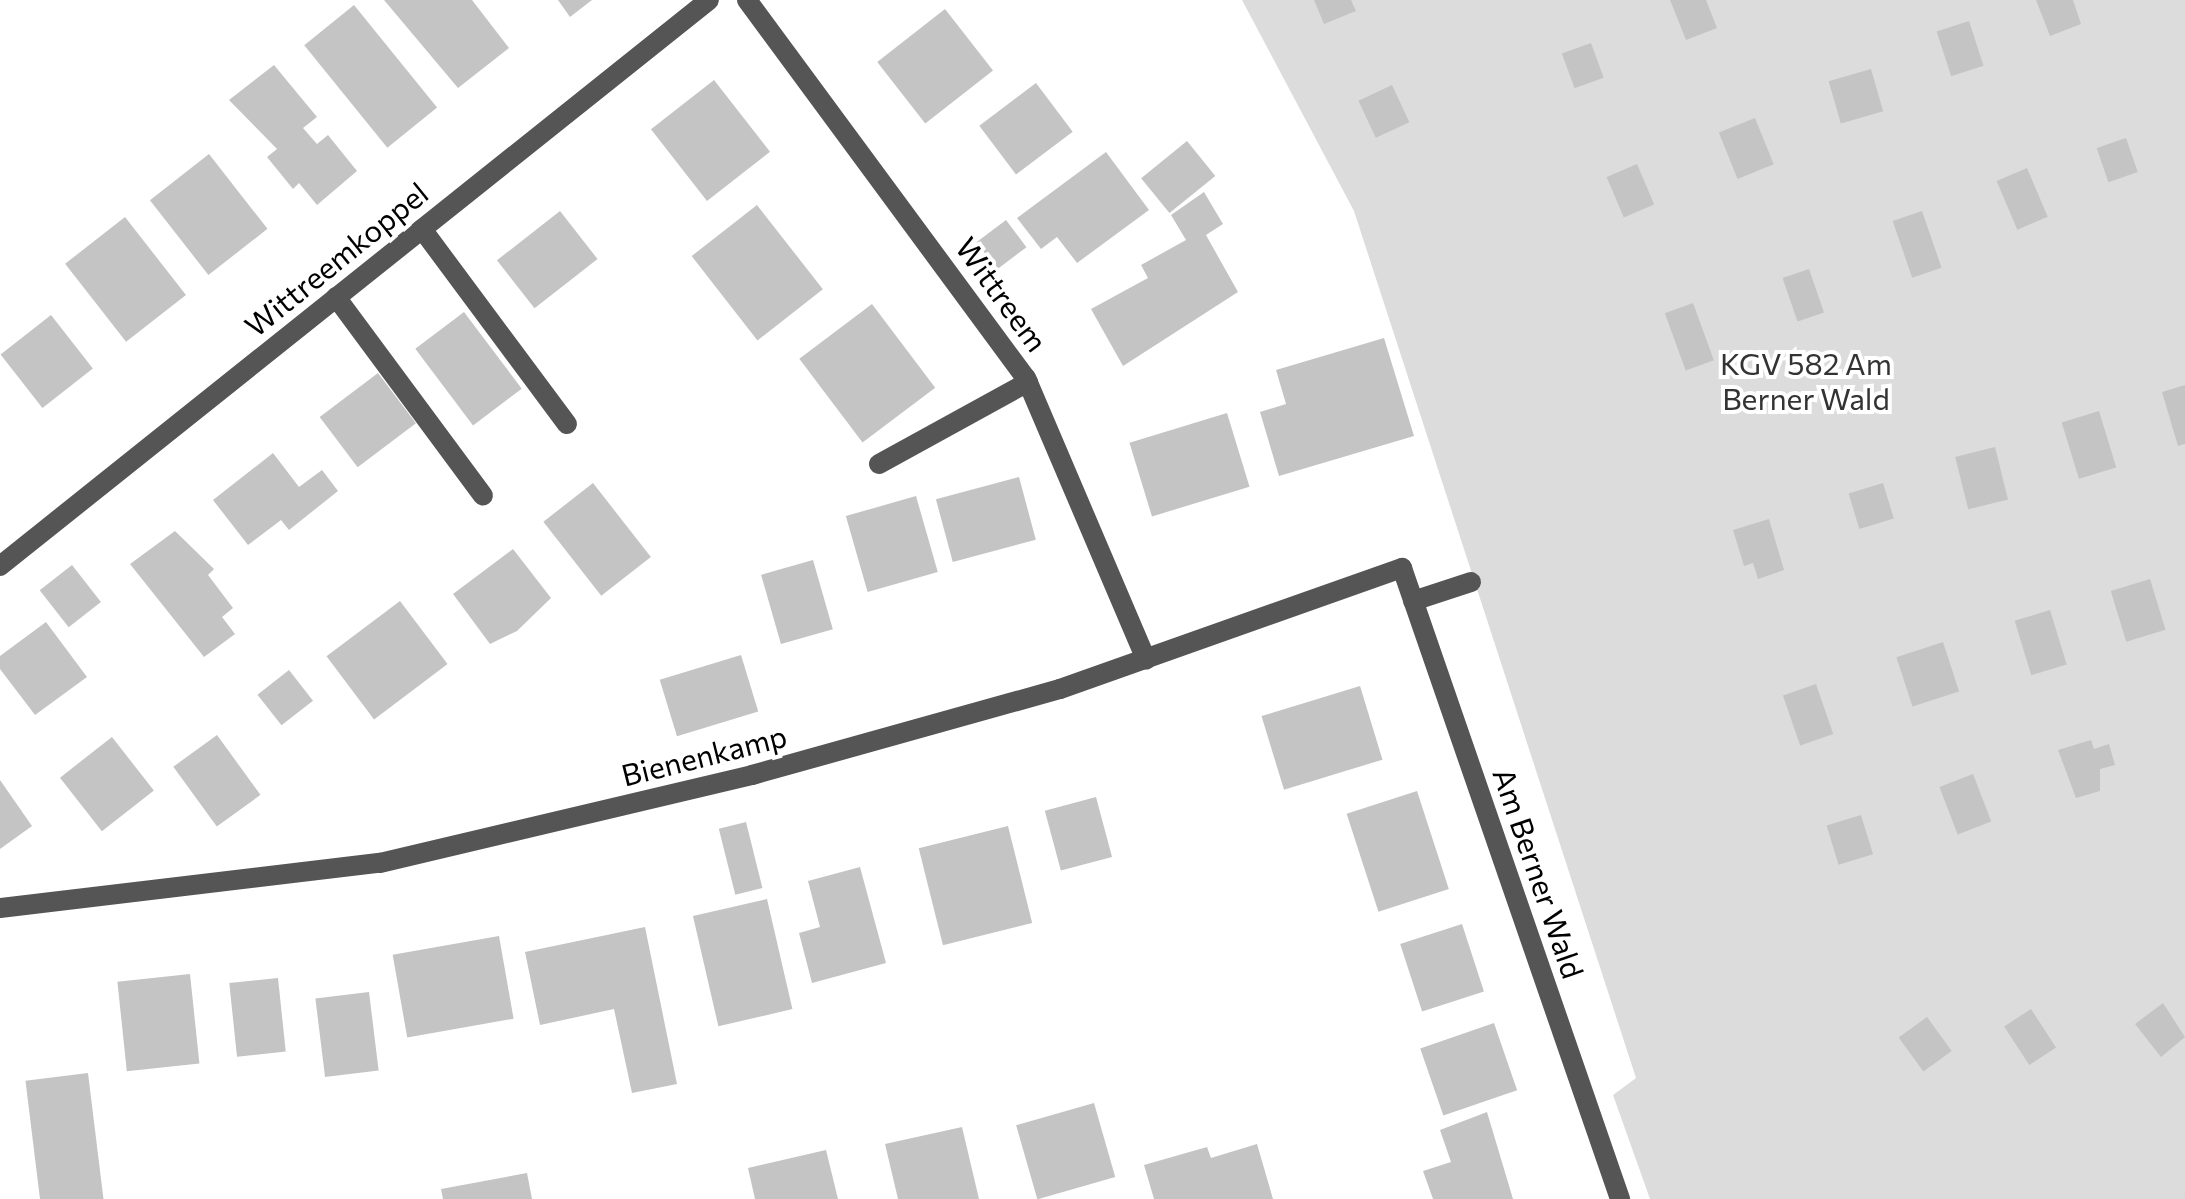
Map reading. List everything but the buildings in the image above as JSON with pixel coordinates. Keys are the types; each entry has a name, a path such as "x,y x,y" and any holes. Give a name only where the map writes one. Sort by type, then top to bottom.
{"street":[{"name":"Wittreemkoppel","path":"0,566 709,0"},
{"name":"Wittreem","path":"747,0 1028,382 1146,659"},
{"path":"422,229 567,424"},
{"path":"336,297 483,496"},
{"path":"880,464 1028,382"},
{"name":"Bienenkamp","path":"0,908 380,863 768,771 1146,659 1402,568"},
{"name":"Am Berner Wald","path":"1402,568 1620,1199"},
{"path":"1413,601 1471,582"}],"green space":[{"name":"KGV 582 Am Berner Wald","path":"1242,0 2185,0 2185,1199 1650,1199 1613,1095 1636,1078 1354,211"}]}
